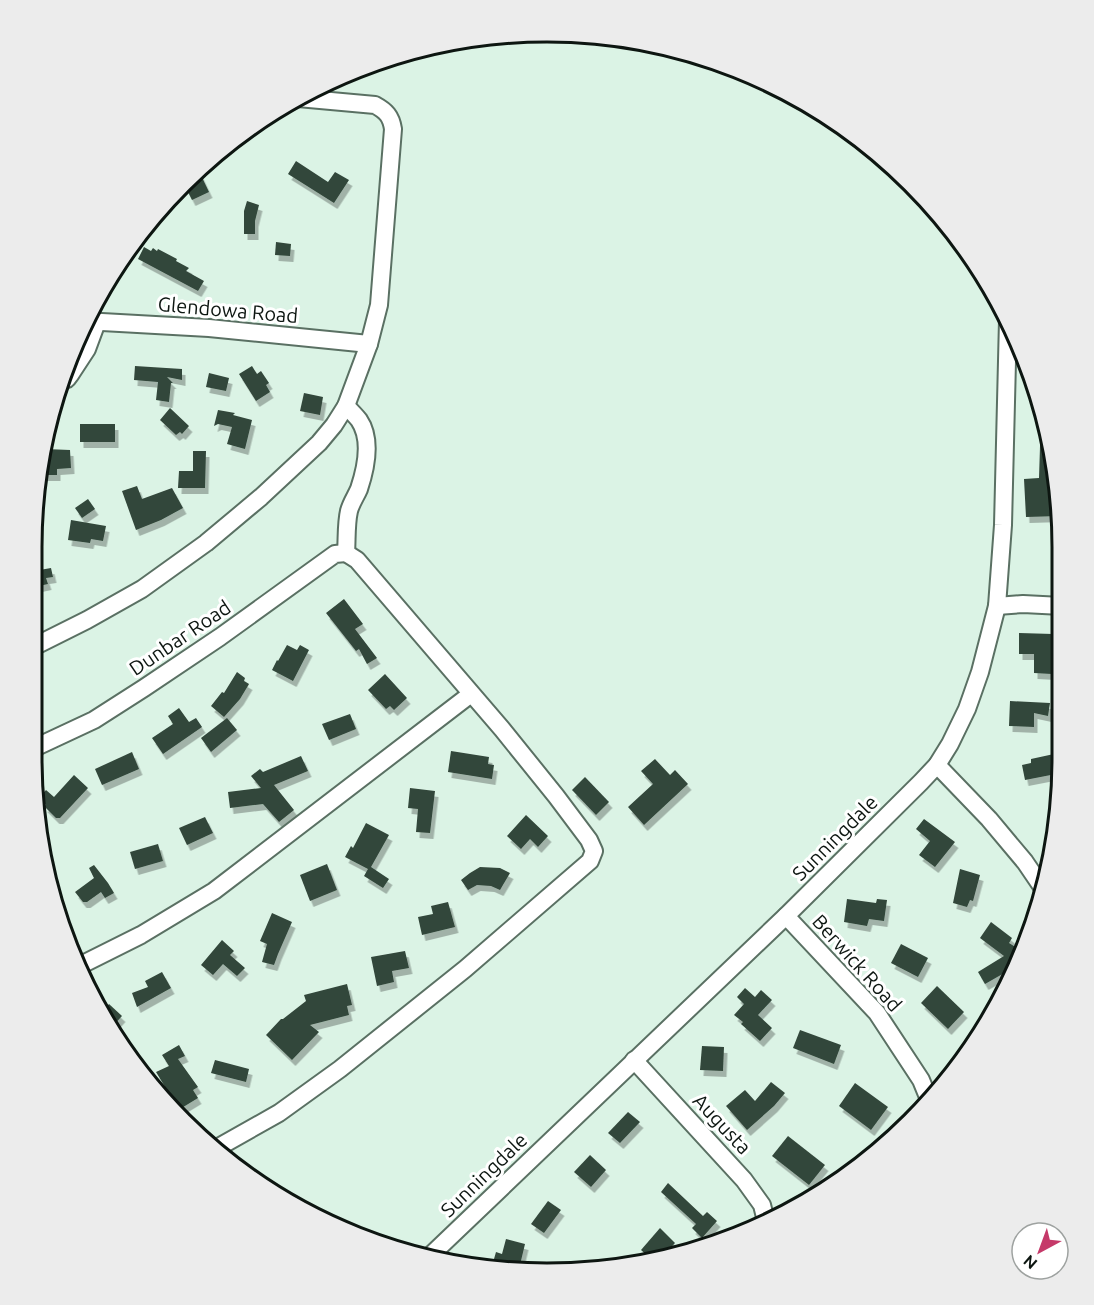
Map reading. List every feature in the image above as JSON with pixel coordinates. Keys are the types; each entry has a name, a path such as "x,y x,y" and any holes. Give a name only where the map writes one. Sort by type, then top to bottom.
{"street":[{"path":"42,642 142,589 206,543 261,497 319,442 334,425 346,406 369,344 379,305 393,129 388,114 375,105 314,99"},
{"name":"Glendowa Road","path":"95,322 209,328 369,344"},
{"path":"76,366 87,349 89,334"},
{"name":"Sunningdale","path":"436,1250 786,916 921,782 950,744 967,710 980,672 997,606 1003,525 1008,340"},
{"path":"223,1145 279,1113 340,1069 465,969 590,861 594,851 589,840 556,796 502,729 357,560 346,553 350,509 364,470 367,444 363,428 346,406"},
{"name":"Dunbar Road","path":"42,744 94,720 220,637 335,554 346,553"},
{"path":"997,606 1052,605"},
{"path":"85,963 141,935 214,891 471,694"},
{"path":"936,765 989,819 1037,880"},
{"name":"Berwick Road","path":"786,916 877,1012 921,1080 926,1092"},
{"name":"Augusta","path":"634,1060 744,1180 762,1204 764,1214"}],"building":[{"path":"296,161 328,182 335,172 349,180 334,203 288,174"},
{"path":"202,178 209,192 192,200 188,192"},
{"path":"247,201 259,205 255,234 244,234 244,211"},
{"path":"276,242 291,244 290,256 275,255"},
{"path":"144,247 151,251 153,248 157,251 158,249 189,268 186,271 204,281 198,291 138,259"},
{"path":"135,366 182,369 182,380 167,377 173,383 171,383 169,402 156,400 158,382 134,380"},
{"path":"252,366 257,374 261,371 269,383 266,385 270,392 256,401 239,374"},
{"path":"209,373 229,378 226,391 206,387"},
{"path":"304,393 323,397 320,415 300,411"},
{"path":"170,408 189,426 182,434 180,432 176,435 160,420"},
{"path":"218,410 235,413 233,415 252,420 245,449 227,444 232,427 218,424 214,426"},
{"path":"80,424 115,424 115,442 80,442"},
{"path":"1040,440 1048,481 1051,516 1026,517 1024,479 1039,478"},
{"path":"52,449 70,450 71,468 57,469 57,475 47,475"},
{"path":"193,451 206,451 205,488 178,488 179,471 193,471"},
{"path":"137,486 142,499 172,488 183,508 136,530 122,491"},
{"path":"88,499 95,509 82,518 75,508"},
{"path":"71,520 106,526 103,541 91,539 90,543 68,540"},
{"path":"51,568 53,577 46,578 48,584 42,585 42,570"},
{"path":"344,599 363,624 355,629 377,658 367,664 359,649 356,651 326,613"},
{"path":"1019,633 1052,634 1052,674 1034,673 1034,654 1019,654"},
{"path":"287,645 297,650 300,645 309,650 293,681 272,670"},
{"path":"237,672 249,684 240,699 224,717 211,706 222,692 224,693"},
{"path":"385,674 407,698 394,710 390,706 386,709 368,690"},
{"path":"1010,701 1050,703 1048,716 1034,713 1034,727 1009,726"},
{"path":"179,708 189,722 196,718 202,727 163,754 152,738 173,724 168,716"},
{"path":"350,714 356,729 329,740 322,724"},
{"path":"227,718 237,730 211,752 201,738"},
{"path":"451,751 489,757 488,764 494,765 492,779 448,772"},
{"path":"132,752 139,769 102,785 95,769"},
{"path":"1052,754 1051,775 1025,780 1022,765 1031,763 1031,759"},
{"path":"301,756 308,771 274,785 294,810 279,822 263,804 230,808 228,792 261,788 251,776 260,769 263,772"},
{"path":"655,759 670,775 675,770 688,784 644,825 628,807 653,784 641,771"},
{"path":"74,775 88,788 60,818 56,818 44,806 43,793 46,790 54,797"},
{"path":"585,777 609,802 596,815 572,790"},
{"path":"410,788 435,791 430,833 416,832 418,809 408,808"},
{"path":"526,815 548,836 538,847 530,839 521,849 507,836"},
{"path":"205,817 213,833 187,845 179,828"},
{"path":"924,819 955,842 935,867 919,855 930,841 916,829"},
{"path":"366,823 389,835 371,867 389,879 383,888 364,876 368,869 345,857 351,846 353,848"},
{"path":"158,844 163,861 135,869 130,852"},
{"path":"327,864 337,890 310,901 300,875"},
{"path":"94,865 114,893 105,898 101,892 87,902 83,902 75,892 94,878 89,868"},
{"path":"480,867 500,868 510,873 500,890 491,886 477,885 468,890 461,880"},
{"path":"960,869 980,875 973,901 970,900 967,907 953,903"},
{"path":"847,899 876,903 877,899 887,900 884,921 869,919 867,926 844,922"},
{"path":"448,902 455,927 422,935 418,917 433,914 431,906"},
{"path":"272,913 292,922 274,965 262,962 267,944 260,941"},
{"path":"991,922 1012,938 1009,943 1015,947 1004,973 985,984 978,972 1004,956 980,938"},
{"path":"222,940 234,951 230,955 245,968 237,976 223,964 213,975 201,965"},
{"path":"901,944 928,958 918,977 891,963"},
{"path":"405,951 409,968 392,971 394,982 377,986 371,957"},
{"path":"162,972 171,988 137,1007 132,993 148,987 145,981"},
{"path":"347,984 352,1005 347,1006 349,1015 310,1025 319,1032 292,1060 266,1035 281,1019 306,1001 304,995"},
{"path":"937,986 964,1012 948,1029 921,1003"},
{"path":"745,988 755,997 761,990 772,1000 758,1015 772,1028 760,1041 734,1015 744,1004 737,997"},
{"path":"109,1004 122,1016 117,1022 110,1010"},
{"path":"800,1030 841,1045 834,1064 793,1048"},
{"path":"179,1045 185,1056 178,1059 198,1087 193,1090 198,1098 183,1107 169,1093 156,1072 169,1066 162,1055"},
{"path":"702,1046 724,1047 723,1071 700,1070"},
{"path":"215,1060 249,1069 246,1082 211,1073"},
{"path":"771,1082 785,1093 747,1130 726,1106 745,1090 755,1101"},
{"path":"855,1083 888,1107 871,1130 839,1106"},
{"path":"628,1112 640,1122 620,1143 608,1133"},
{"path":"788,1136 825,1165 809,1185 772,1156"},
{"path":"590,1155 606,1170 591,1187 574,1172"},
{"path":"668,1183 703,1216 707,1212 717,1221 702,1238 692,1228 696,1224 661,1192"},
{"path":"548,1201 561,1210 544,1233 531,1224"},
{"path":"660,1228 675,1243 671,1248 646,1253 641,1250"},
{"path":"506,1239 525,1244 521,1262 494,1260 496,1252 502,1254"}]}
